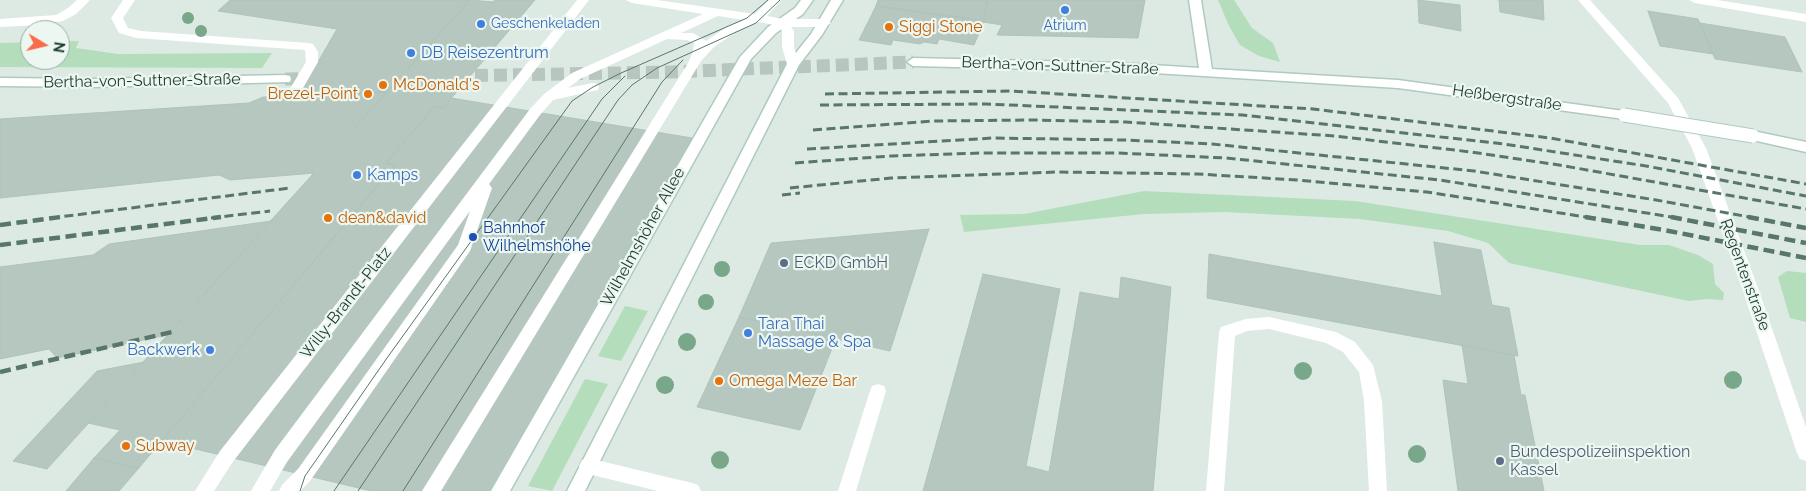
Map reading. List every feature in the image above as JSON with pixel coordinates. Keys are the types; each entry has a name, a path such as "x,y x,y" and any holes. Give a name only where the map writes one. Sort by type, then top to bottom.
{"main road":[{"path":"0,23 59,18 72,11 84,0"},
{"path":"129,0 116,18 123,30 140,35 309,47 312,52 312,62 294,92"},
{"name":"Willy-Brandt-Platz","path":"204,491 226,457 583,0"},
{"path":"632,0 782,23 825,23"},
{"path":"431,491 694,63 710,44 732,29 758,18 775,0"},
{"name":"Wilhelmshöher Allee","path":"500,491 746,57 782,23 799,11 807,0"},
{"path":"576,491 793,64 825,23 837,0"},
{"path":"1195,0 1206,71"},
{"name":"Regentenstraße","path":"1584,0 1673,101 1699,148 1751,291 1806,453"},
{"path":"1695,0 1806,18"},
{"path":"260,491 281,456 535,112 549,97 576,76 717,12"},
{"path":"782,23 788,31 788,46 793,64"},
{"path":"655,40 677,36 696,38 700,45 694,63"},
{"name":"Bertha-von-Suttner-Straße","path":"913,62 1206,71"},
{"name":"Heßbergstraße","path":"1206,71 1398,84 1624,114 1806,146"},
{"name":"Bertha-von-Suttner-Straße","path":"0,82 92,83 285,79"},
{"path":"549,97 593,87"},
{"path":"288,491 304,475 465,247 489,174"},
{"path":"1215,491 1227,332 1246,325 1269,323 1330,337 1349,347 1367,370 1373,401 1378,491"},
{"path":"847,491 878,391"},
{"path":"588,466 692,491"}],"green space":[{"path":"1218,0 1234,0 1252,28 1273,43 1280,62 1259,56 1240,45 1229,26"},
{"path":"70,41 79,41 76,48 118,54 272,53 262,68 70,67"},
{"path":"20,42 20,67 0,67 0,43"},
{"path":"1144,191 1355,201 1640,245 1669,245 1698,255 1713,264 1715,284 1724,293 1723,300 1689,301 1509,263 1488,243 1448,231 1360,219 1225,212 1144,214 964,232 960,215 1024,214"},
{"path":"1787,271 1806,273 1806,322 1790,318 1778,277"},
{"path":"625,306 648,311 621,361 598,356"},
{"path":"585,379 608,384 552,491 528,486"}],"building":[{"path":"230,0 470,0 387,92 299,95 337,29 218,11"},
{"path":"470,0 493,2 495,0 535,0 443,108 434,107 386,163 395,165 138,469 94,458 120,430 88,423"},
{"path":"878,0 988,0 984,21 876,6"},
{"name":"Atrium","path":"988,0 1145,0 1138,38 997,35 1002,25 983,22"},
{"path":"1418,0 1460,5 1461,31 1419,23"},
{"path":"1499,0 1543,0 1544,20 1500,12"},
{"path":"876,6 984,21 974,45 939,39 937,44 924,42 920,44 893,40 891,45 859,40"},
{"path":"1648,11 1698,19 1713,54 1660,46"},
{"path":"1700,23 1785,37 1802,72 1715,59"},
{"path":"387,92 315,173 230,180 219,175 0,198 0,119 249,103 263,97"},
{"path":"451,98 692,138 492,491 371,491 162,441 395,165 386,163 434,107 443,108"},
{"path":"271,221 167,335 57,358 49,349 0,359 0,267 93,255 109,244"},
{"path":"929,229 890,351 739,317 771,243"},
{"path":"1434,242 1481,250 1492,305 1509,308 1518,356 1207,298 1209,254 1442,296"},
{"path":"983,274 1060,289 1026,466 1049,472 1080,292 1119,299 1121,277 1171,287 1153,491 923,491"},
{"path":"739,317 836,338 800,430 697,407"},
{"path":"1462,345 1514,355 1521,395 1525,395 1544,491 1458,491 1443,380 1468,384"},
{"path":"144,362 47,469 13,461 97,371"},
{"path":"94,458 138,469 119,491 66,491"}],"tunnel":[{"path":"285,79 671,72 913,62"}],"tram line":[{"path":"300,491 305,476 387,358 572,101 593,87 621,73 747,18 768,0"},
{"path":"358,491 618,100 632,85 657,68 756,23 780,0"},
{"path":"403,491 662,82 683,60"},
{"path":"334,491 602,99 625,76"}],"railway":[{"path":"825,94 1010,91 1313,109 1550,138 1806,184"},
{"path":"820,105 986,104 1242,115 1504,144 1646,166 1806,196"},
{"path":"813,130 934,121 1032,120 1126,122 1335,136 1471,152 1559,165 1806,209"},
{"path":"807,149 993,138 1125,140 1212,144 1474,171 1755,218"},
{"path":"795,163 891,156 982,153 1118,153 1226,158 1440,180 1678,218"},
{"path":"790,188 891,178 1058,172 1198,174 1297,180 1427,192 1592,218"},
{"path":"51,218 290,188"},
{"path":"782,195 800,193"},
{"path":"211,218 270,211"},
{"path":"0,225 61,217"},
{"path":"0,245 221,217"},
{"path":"1585,217 1664,230 1806,258"},
{"path":"1671,217 1806,243"},
{"path":"1748,217 1806,228"},
{"path":"0,372 172,332"}],"place":[{"name":"Atrium","path":"1065,10"},
{"name":"Geschenkeladen","path":"481,24"},
{"name":"Siggi Stone","path":"889,27"},
{"name":"DB Reisezentrum","path":"411,53"},
{"name":"McDonald's","path":"383,85"},
{"name":"Brezel-Point","path":"368,94"},
{"name":"Kamps","path":"357,175"},
{"name":"dean&david","path":"328,218"},
{"name":"Bahnhof Wilhelmshöhe","path":"473,237"},
{"name":"ECKD GmbH","path":"784,263"},
{"name":"Tara Thai Massage & Spa","path":"748,333"},
{"name":"Backwerk","path":"210,350"},
{"name":"Omega Meze Bar","path":"719,381"},
{"name":"Subway","path":"126,446"},
{"name":"Bundespolizeiinspektion Kassel","path":"1500,461"}]}
